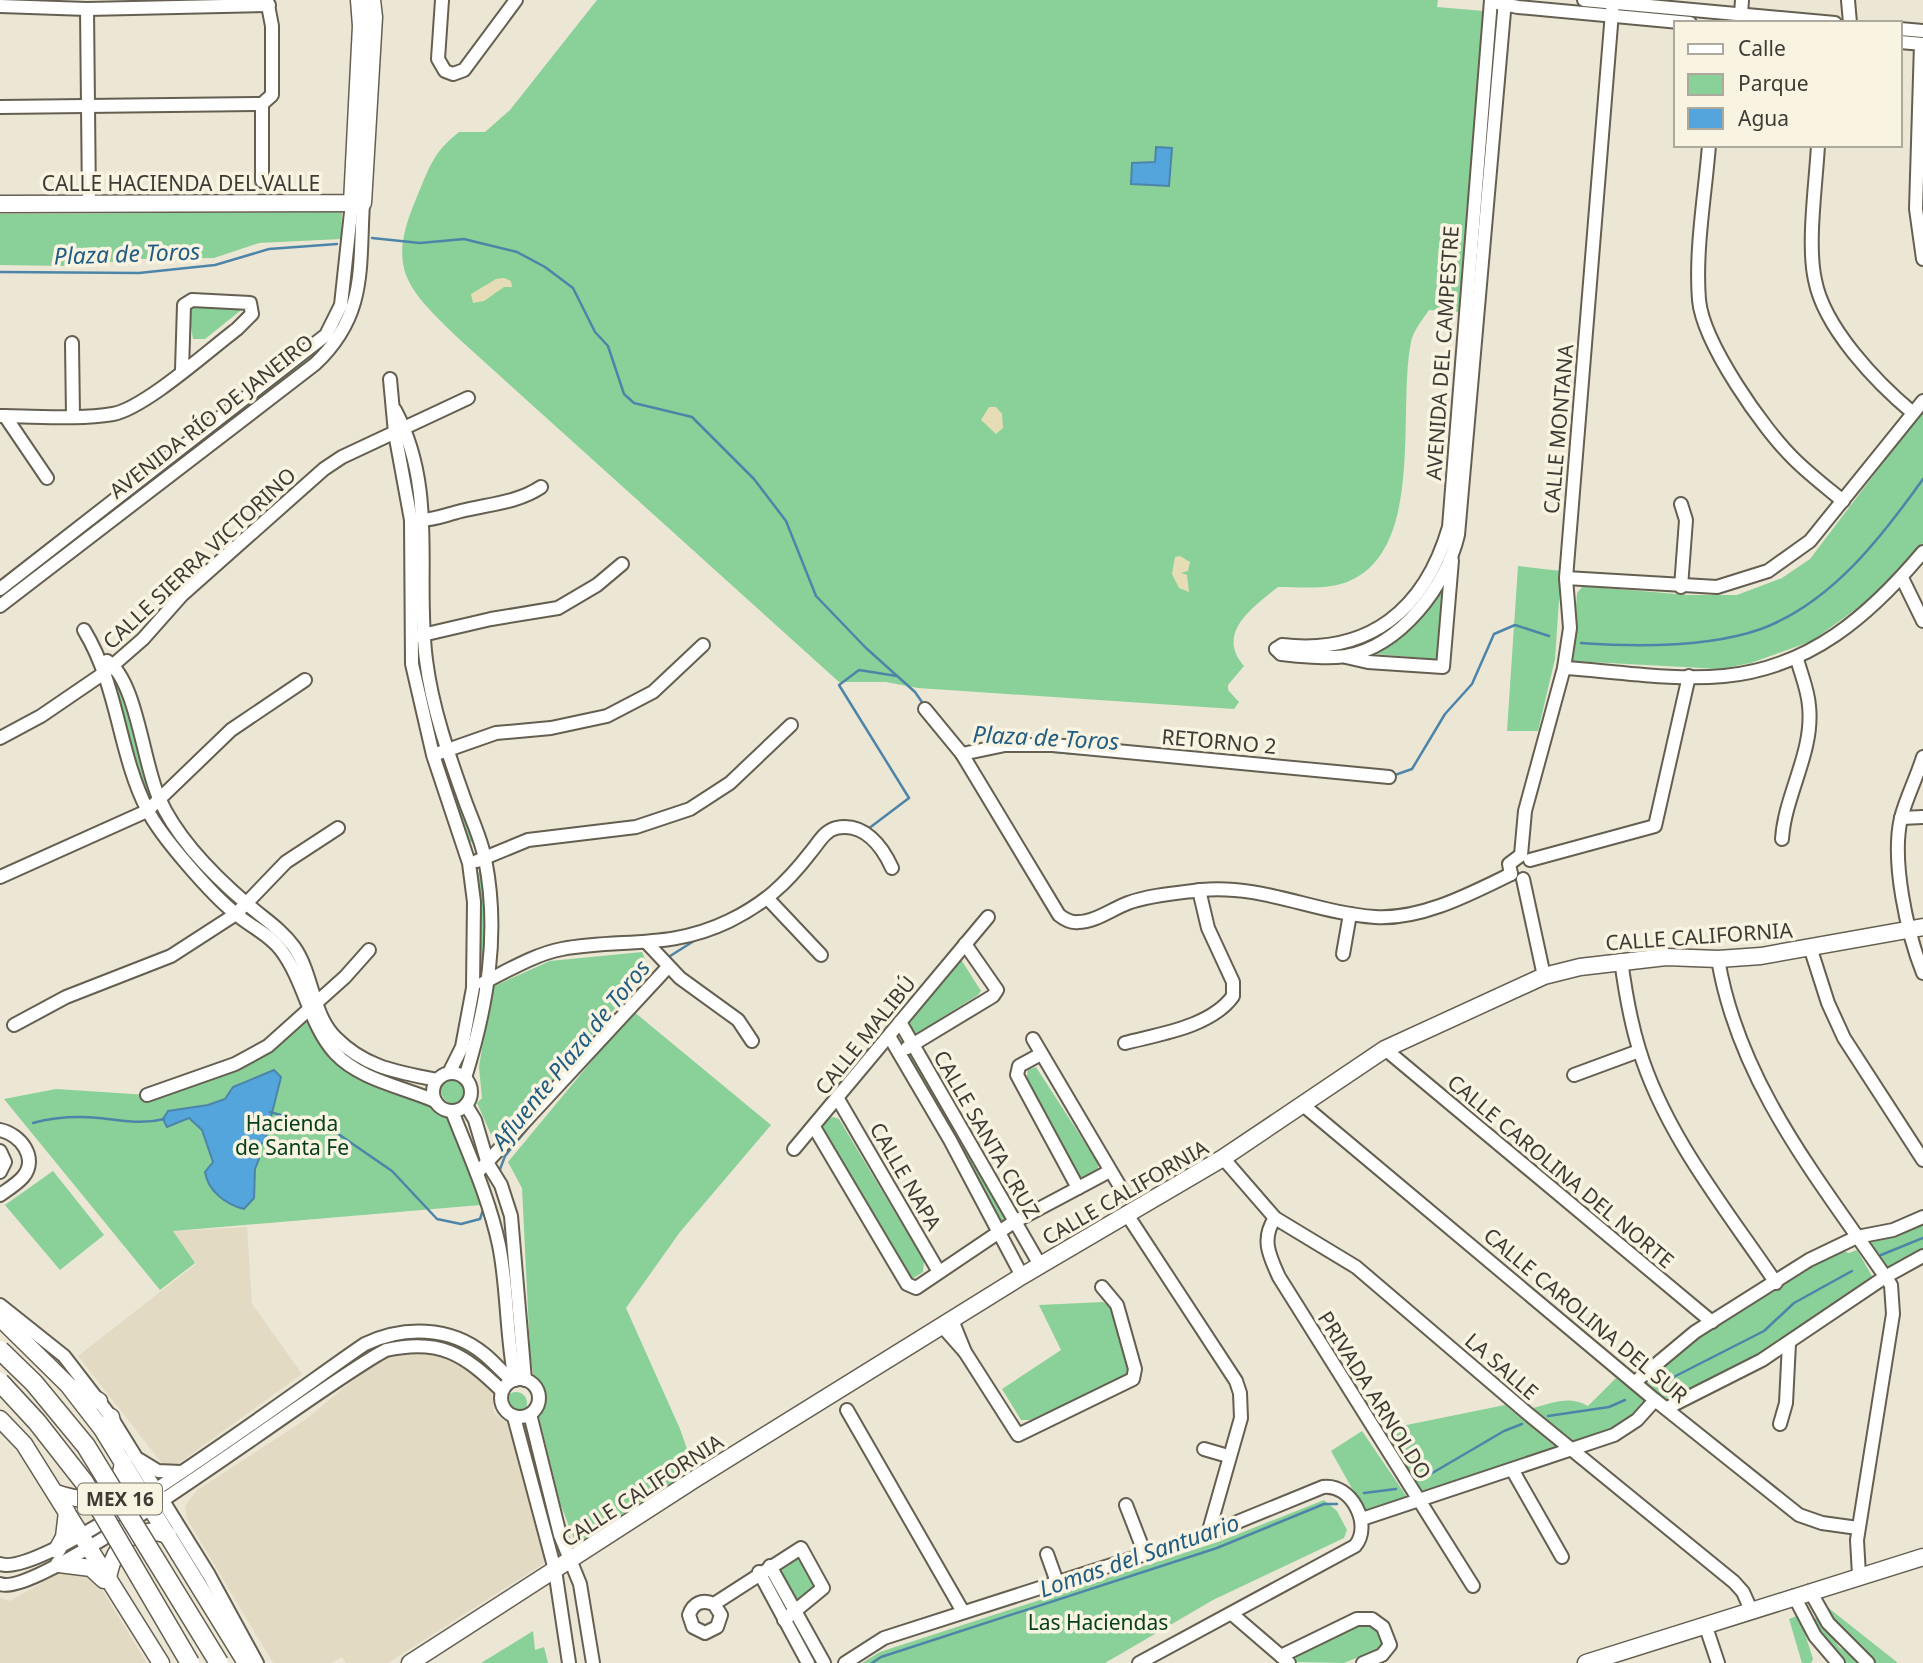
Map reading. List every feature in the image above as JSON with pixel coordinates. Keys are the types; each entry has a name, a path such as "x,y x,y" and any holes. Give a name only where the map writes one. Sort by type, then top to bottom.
{"highway":[{"name":"MEX 16","path":"0,1350 43,1393 86,1446 219,1663"},
{"name":"MEX 16","path":"0,1382 37,1422 84,1482 190,1663"}],"main road":[{"name":"AVENIDA RÍO DE JANEIRO","path":"358,203 361,26 359,0"},
{"name":"AVENIDA RÍO DE JANEIRO","path":"358,203 374,17 372,0"},
{"name":"CALLE HACIENDA DEL VALLE","path":"0,205 358,203"},
{"name":"CALLE CALIFORNIA","path":"410,1663 573,1561 695,1479 1040,1265 1128,1216 1223,1158 1385,1049 1544,976 1621,960 1666,957 1718,959 1811,950 1917,929"},
{"path":"0,1318 68,1385 126,1458 174,1532 246,1663"},
{"path":"68,1385 99,1401"},
{"path":"56,1493 80,1501 101,1497 117,1483 126,1458 111,1417"},
{"path":"0,1419 24,1444 160,1663"},
{"path":"67,1512 58,1557 91,1568 118,1594"},
{"path":"108,1578 117,1549 130,1536 149,1531 174,1532"},
{"path":"1586,1663 1620,1658 1705,1625 1923,1557"},
{"path":"143,1635 152,1663"}],"street":[{"path":"442,0 438,59 440,66 453,74 464,69 516,0"},
{"path":"1584,0 1681,21"},
{"path":"1741,14 1742,0"},
{"path":"1848,0 1850,21"},
{"path":"1491,1 1505,1 1518,7 1612,6 1814,21"},
{"name":"AVENIDA DEL CAMPESTRE","path":"1465,374 1458,535 1452,557 1443,667 1368,662 1344,656 1281,654 1276,649 1282,645 1327,646 1364,637 1416,604 1430,578 1449,527 1480,193 1491,1"},
{"name":"AVENIDA DEL CAMPESTRE","path":"1480,193 1505,1"},
{"path":"0,6 86,9 268,3 272,26 272,95 262,104 0,107"},
{"name":"CALLE MONTANA","path":"1525,858 1525,811 1564,668 1570,628 1566,578 1612,6"},
{"path":"86,9 89,203"},
{"path":"1902,30 1922,39"},
{"path":"1902,42 1922,39"},
{"path":"1922,39 1916,209 1923,259"},
{"path":"262,104 262,181"},
{"path":"1709,147 1699,271 1700,307 1708,335 1775,439 1794,460 1843,501"},
{"path":"1818,147 1813,260 1820,298 1873,376 1913,413"},
{"name":"AVENIDA RÍO DE JANEIRO","path":"0,589 326,335 341,305 358,203"},
{"name":"AVENIDA RÍO DE JANEIRO","path":"0,606 315,364 335,345 351,318 356,300 358,203"},
{"path":"2,417 114,414 125,410 182,370 249,319 252,309 247,300 192,300 184,305 182,370"},
{"path":"72,343 73,416"},
{"path":"84,630 130,698 144,754 160,800 173,826 246,904 281,932 294,948 319,1031 335,1054 350,1066 435,1101 440,1107 452,1111 466,1105 471,1091 465,1078 481,1027 490,980 490,896 485,858 447,750 429,680 418,520 390,380"},
{"name":"CALLE SIERRA VICTORINO","path":"0,738 41,716 108,669 143,639 182,594 324,469 342,457 468,398"},
{"path":"1566,578 1681,587 1717,587 1768,571 1811,541 1923,401"},
{"path":"2,417 47,478"},
{"path":"418,520 435,520 459,511 526,497 541,487"},
{"path":"1681,503 1686,520 1681,587"},
{"path":"418,520 410,637 416,690 433,755 469,863 474,902 473,988 461,1047 449,1073 437,1080 433,1090 435,1101"},
{"path":"1564,668 1726,676 1797,659 1862,618 1902,578 1923,552"},
{"name":"AVENIDA DEL CAMPESTRE","path":"1344,656 1388,637 1452,557"},
{"path":"410,637 558,608 597,585 622,564"},
{"path":"1902,578 1923,621"},
{"path":"433,755 496,733 560,727 607,716 653,692 703,645"},
{"name":"AVENIDA DEL CAMPESTRE","path":"1327,646 1344,656"},
{"path":"1782,839 1784,814 1804,756 1809,724 1810,706 1797,659"},
{"path":"108,669 129,760 147,811 164,836 236,914 265,933 279,948 328,1029 357,1056 394,1073 437,1080"},
{"path":"1544,976 1517,877 1509,864 1655,826 1689,676"},
{"path":"0,877 147,811 231,730 305,680"},
{"path":"925,709 962,754 1063,918 1085,921 1129,903 1199,890 1265,892 1350,914 1376,917 1409,915 1532,871 1525,858"},
{"path":"469,863 528,840 636,827 690,809 730,783 791,725"},
{"name":"RETORNO 2","path":"962,754 1006,745 1054,745 1389,777"},
{"path":"1923,757 1901,818 1898,855 1917,929 1923,973"},
{"path":"1901,818 1923,817"},
{"path":"14,1026 66,997 171,956 236,914 286,862 338,828"},
{"path":"473,988 558,950 648,944 694,935 769,900 784,886 823,836 836,828 854,828 869,835 882,847 892,868"},
{"path":"1125,1043 1188,1025 1220,1009 1233,996 1233,982 1208,928 1199,890"},
{"path":"769,900 821,955"},
{"path":"1343,954 1350,914"},
{"name":"CALLE MALIBÚ","path":"794,1149 988,917"},
{"path":"648,944 668,967 738,1020 752,1041"},
{"name":"CALLE MALIBÚ","path":"899,1053 993,996 997,990 995,983 965,944"},
{"path":"147,1095 235,1064 268,1046 345,977 369,950"},
{"path":"1811,950 1828,1003 1844,1038 1923,1160"},
{"path":"1718,959 1735,1029 1756,1081 1891,1285 1893,1314 1858,1528 1859,1575"},
{"path":"1621,960 1627,1004 1639,1051 1658,1098 1681,1143 1776,1283"},
{"path":"477,1172 488,1164 668,967"},
{"name":"CALLE SANTA CRUZ","path":"900,1022 1040,1265"},
{"name":"CALLE SANTA CRUZ","path":"889,1036 950,1140 1022,1276"},
{"path":"1033,1039 1125,1195"},
{"name":"CALLE CAROLINA DEL NORTE","path":"1385,1049 1712,1322"},
{"path":"1574,1075 1639,1051"},
{"path":"1041,1054 1020,1066 1017,1075 1078,1188"},
{"path":"449,1073 465,1078"},
{"name":"CALLE NAPA","path":"838,1099 939,1272"},
{"path":"466,1105 475,1120 488,1164 507,1200 517,1380"},
{"name":"CALLE CAROLINA DEL SUR","path":"1303,1105 1655,1399 1799,1515 1822,1523 1858,1528"},
{"path":"452,1111 489,1206 499,1247 507,1339 517,1380"},
{"path":"814,1128 907,1284 920,1288 939,1272 1014,1222 1110,1171"},
{"path":"0,1130 20,1139 28,1153 27,1171 22,1179 0,1195"},
{"path":"950,1140 965,1132"},
{"path":"0,1172 2,1153 28,1153"},
{"name":"LA SALLE","path":"1223,1158 1275,1219 1356,1267 1573,1451 1734,1582 1743,1592 1751,1610"},
{"path":"489,1206 507,1200"},
{"path":"1128,1216 1236,1381 1240,1393 1241,1418 1228,1455 1208,1534"},
{"path":"1635,1382 1673,1349 1824,1251 1857,1237 1893,1230 1923,1217"},
{"name":"PRIVADA ARNOLDO","path":"1275,1219 1269,1227 1266,1243 1279,1276 1473,1586"},
{"path":"1667,1408 1737,1374 1789,1343 1885,1276 1923,1256"},
{"path":"947,1323 1018,1435 1133,1379 1135,1369 1117,1305 1102,1287"},
{"path":"0,1305 64,1356 111,1417"},
{"path":"257,1663 174,1532 177,1509 186,1489 226,1449 333,1366 372,1340 386,1335 418,1331 451,1336 486,1356 538,1392 538,1405 530,1414 514,1416"},
{"path":"486,1356 498,1353 507,1339"},
{"path":"1780,1424 1786,1403 1789,1343"},
{"path":"153,1498 181,1472 226,1449 386,1350 425,1346 448,1350 466,1359 502,1391"},
{"path":"333,1366 342,1376"},
{"path":"517,1380 502,1391 501,1404 514,1416 555,1570 569,1663"},
{"path":"1362,1519 1573,1451 1614,1435 1637,1420 1655,1399"},
{"path":"847,1410 962,1610"},
{"path":"530,1414 560,1535 573,1561 580,1584 593,1663"},
{"path":"1204,1449 1228,1455"},
{"path":"126,1458 158,1471 181,1472"},
{"path":"1513,1471 1562,1557"},
{"path":"0,1584 19,1585 58,1557 153,1498 196,1478"},
{"path":"845,1663 884,1638 962,1610 1208,1534 1323,1487 1336,1487 1345,1492 1362,1519 1361,1538 1354,1546 1139,1663"},
{"path":"1126,1505 1144,1554"},
{"path":"714,1604 764,1569 801,1548 823,1582 821,1593 784,1620"},
{"path":"1047,1555 1057,1582"},
{"path":"0,1564 21,1565 58,1557"},
{"path":"764,1569 796,1612 824,1663"},
{"path":"764,1569 784,1620 808,1663"},
{"path":"1810,1591 1828,1623 1868,1663"},
{"path":"1794,1596 1807,1624 1838,1663"},
{"path":"1232,1614 1285,1659 1357,1619 1367,1618 1383,1627 1390,1645 1382,1655 1363,1663"},
{"path":"1705,1625 1718,1663"},
{"path":"1821,1663 1824,1648"},
{"path":"1845,1663 1855,1652"}],"shaded area":[{"path":"247,1227 252,1304 302,1374 175,1466 164,1466 78,1356 196,1264 172,1231"},
{"path":"426,1352 462,1364 492,1392 494,1413 508,1424 545,1558 543,1564 388,1663 346,1663 342,1657 331,1663 273,1663 187,1519 185,1506 197,1490 305,1420 368,1368 387,1356"},
{"path":"80,1570 94,1579 147,1663 0,1663 0,1598 10,1601 63,1571"}],"green space":[{"path":"597,0 1438,0 1437,7 1484,11 1462,312 1429,310 1412,338 1407,371 1403,476 1398,510 1388,541 1372,566 1339,585 1313,588 1278,587 1249,612 1235,632 1236,654 1244,666 1228,685 1228,690 1239,702 1234,709 918,688 886,682 839,682 458,338 414,291 407,276 403,261 403,244 407,223 432,162 459,132 485,132 510,110"},
{"path":"358,211 349,308 345,320 321,352 0,601 0,595 331,335 354,212"},
{"path":"342,212 341,239 259,243 214,258 139,259 71,266 0,265 0,214"},
{"path":"234,296 243,300 245,307 205,339 193,339 188,309 197,299"},
{"path":"1923,410 1923,543 1871,598 1812,641 1751,663 1720,669 1572,661 1577,593 1583,586 1688,595 1737,595 1782,578 1810,559"},
{"path":"1518,566 1561,571 1555,659 1538,731 1507,731"},
{"path":"1443,590 1442,648 1435,659 1375,654 1415,625"},
{"path":"115,683 122,684 156,797 149,802 113,687"},
{"path":"448,764 475,841 466,844 440,767"},
{"path":"481,872 487,964 479,966 474,874"},
{"path":"642,952 649,968 497,1148 477,1103 482,1098 479,1067 492,987 550,961"},
{"path":"958,961 962,961 981,991 911,1037 906,1024"},
{"name":"Hacienda de Santa Fe","path":"309,1010 334,1054 448,1111 492,1204 173,1231 195,1263 160,1290 4,1099 56,1089 148,1095 241,1064"},
{"path":"633,1011 771,1125 680,1232 626,1308 680,1429 695,1472 576,1544 560,1503 539,1417 530,1352 522,1188 508,1162"},
{"path":"901,1040 952,1123 943,1128 895,1041"},
{"path":"1036,1067 1098,1163 1098,1171 1082,1179 1077,1177 1026,1081 1028,1070"},
{"path":"455,1076 465,1080 469,1090 465,1100 455,1104 445,1100 441,1090 445,1080"},
{"path":"826,1119 839,1119 924,1261 923,1272 912,1279 822,1130"},
{"path":"965,1147 1007,1219 1000,1224 958,1152"},
{"path":"53,1171 104,1235 60,1270 5,1205"},
{"path":"1923,1221 1923,1255 1885,1270 1870,1243"},
{"path":"1840,1250 1849,1253 1857,1250 1872,1276 1869,1281 1739,1370 1668,1402 1644,1380 1665,1356 1824,1256"},
{"path":"1103,1302 1113,1309 1131,1369 1125,1378 1030,1420 1021,1420 1002,1389 1061,1350 1039,1305"},
{"path":"408,1335 447,1342 474,1351 494,1368 501,1380 498,1381 480,1363 464,1353 417,1340 345,1368 340,1364 386,1339"},
{"path":"1616,1378 1645,1400 1622,1425 1573,1443 1533,1408 1568,1400 1588,1406"},
{"path":"516,1392 524,1395 527,1403 524,1411 516,1414 508,1411 505,1403 508,1395"},
{"path":"1505,1405 1557,1448 1421,1491 1382,1430"},
{"path":"525,1418 553,1526 550,1528 517,1420"},
{"path":"1362,1431 1407,1497 1364,1510 1331,1451"},
{"name":"Las Haciendas","path":"1324,1500 1337,1511 1347,1530 1344,1538 1213,1600 1105,1663 862,1663 880,1652 1218,1542"},
{"path":"800,1554 820,1584 787,1612 763,1573"},
{"path":"1826,1606 1898,1663 1876,1663 1852,1648 1839,1631"},
{"path":"1799,1615 1813,1659 1811,1663 1802,1663 1789,1619"},
{"path":"1814,1618 1820,1618 1839,1647 1862,1663 1844,1663 1834,1654 1819,1637"},
{"path":"1359,1621 1377,1627 1385,1642 1381,1648 1344,1663 1296,1662 1296,1651"},
{"path":"533,1631 535,1650 544,1647 548,1663 481,1663"}],"sand":[{"path":"496,279 511,281 512,287 504,287 484,301 473,303 471,294"},
{"path":"989,407 996,407 1002,414 1003,428 996,434 981,420"},
{"path":"1180,556 1190,562 1188,571 1181,573 1187,575 1189,592 1179,588 1172,574 1175,557"}],"water":[{"path":"1156,147 1172,148 1169,186 1131,184 1132,163 1155,162"},
{"path":"274,1070 281,1077 265,1141 255,1150 259,1159 255,1169 254,1198 244,1209 224,1200 210,1185 205,1172 213,1162 202,1130 189,1118 167,1127 163,1119 168,1111 208,1105 225,1099 233,1087"}],"waterway":[{"name":"Plaza de Toros","path":"372,238 420,243 464,239 517,252 545,267 573,288 595,332 608,346 624,394 634,403 692,417 754,479 786,521 816,596 866,648 915,692 924,705"},
{"name":"Plaza de Toros","path":"0,272 139,273 215,265 269,249 337,244"},
{"name":"Plaza de Toros","path":"1581,643 1695,643 1740,635 1786,618 1832,586 1872,546 1923,479"},
{"name":"Plaza de Toros","path":"1392,776 1412,769 1445,714 1472,684 1494,634 1515,625 1549,636"},
{"name":"Afluente Plaza de Toros","path":"868,829 909,798 839,685 859,670 897,676"},
{"name":"Plaza de Toros","path":"1043,751 1079,754"},
{"name":"Afluente Plaza de Toros","path":"667,958 697,939"},
{"name":"Afluente Plaza de Toros","path":"270,1112 331,1129 392,1171 437,1219 461,1224 480,1219 484,1207"},
{"name":"Afluente Plaza de Toros","path":"33,1123 74,1117 139,1122 164,1119"},
{"name":"Afluente Plaza de Toros","path":"499,1172 505,1156 537,1117"},
{"name":"Lomas del Santuario","path":"1881,1255 1923,1238"},
{"name":"Lomas del Santuario","path":"1656,1386 1764,1331 1794,1303 1852,1271"},
{"name":"Lomas del Santuario","path":"1548,1416 1609,1407 1625,1400"},
{"name":"Lomas del Santuario","path":"1422,1479 1504,1431 1522,1424"},
{"name":"Lomas del Santuario","path":"1364,1493 1396,1489"},
{"name":"Lomas del Santuario","path":"872,1663 881,1657 1217,1548 1324,1504 1337,1504"}]}
